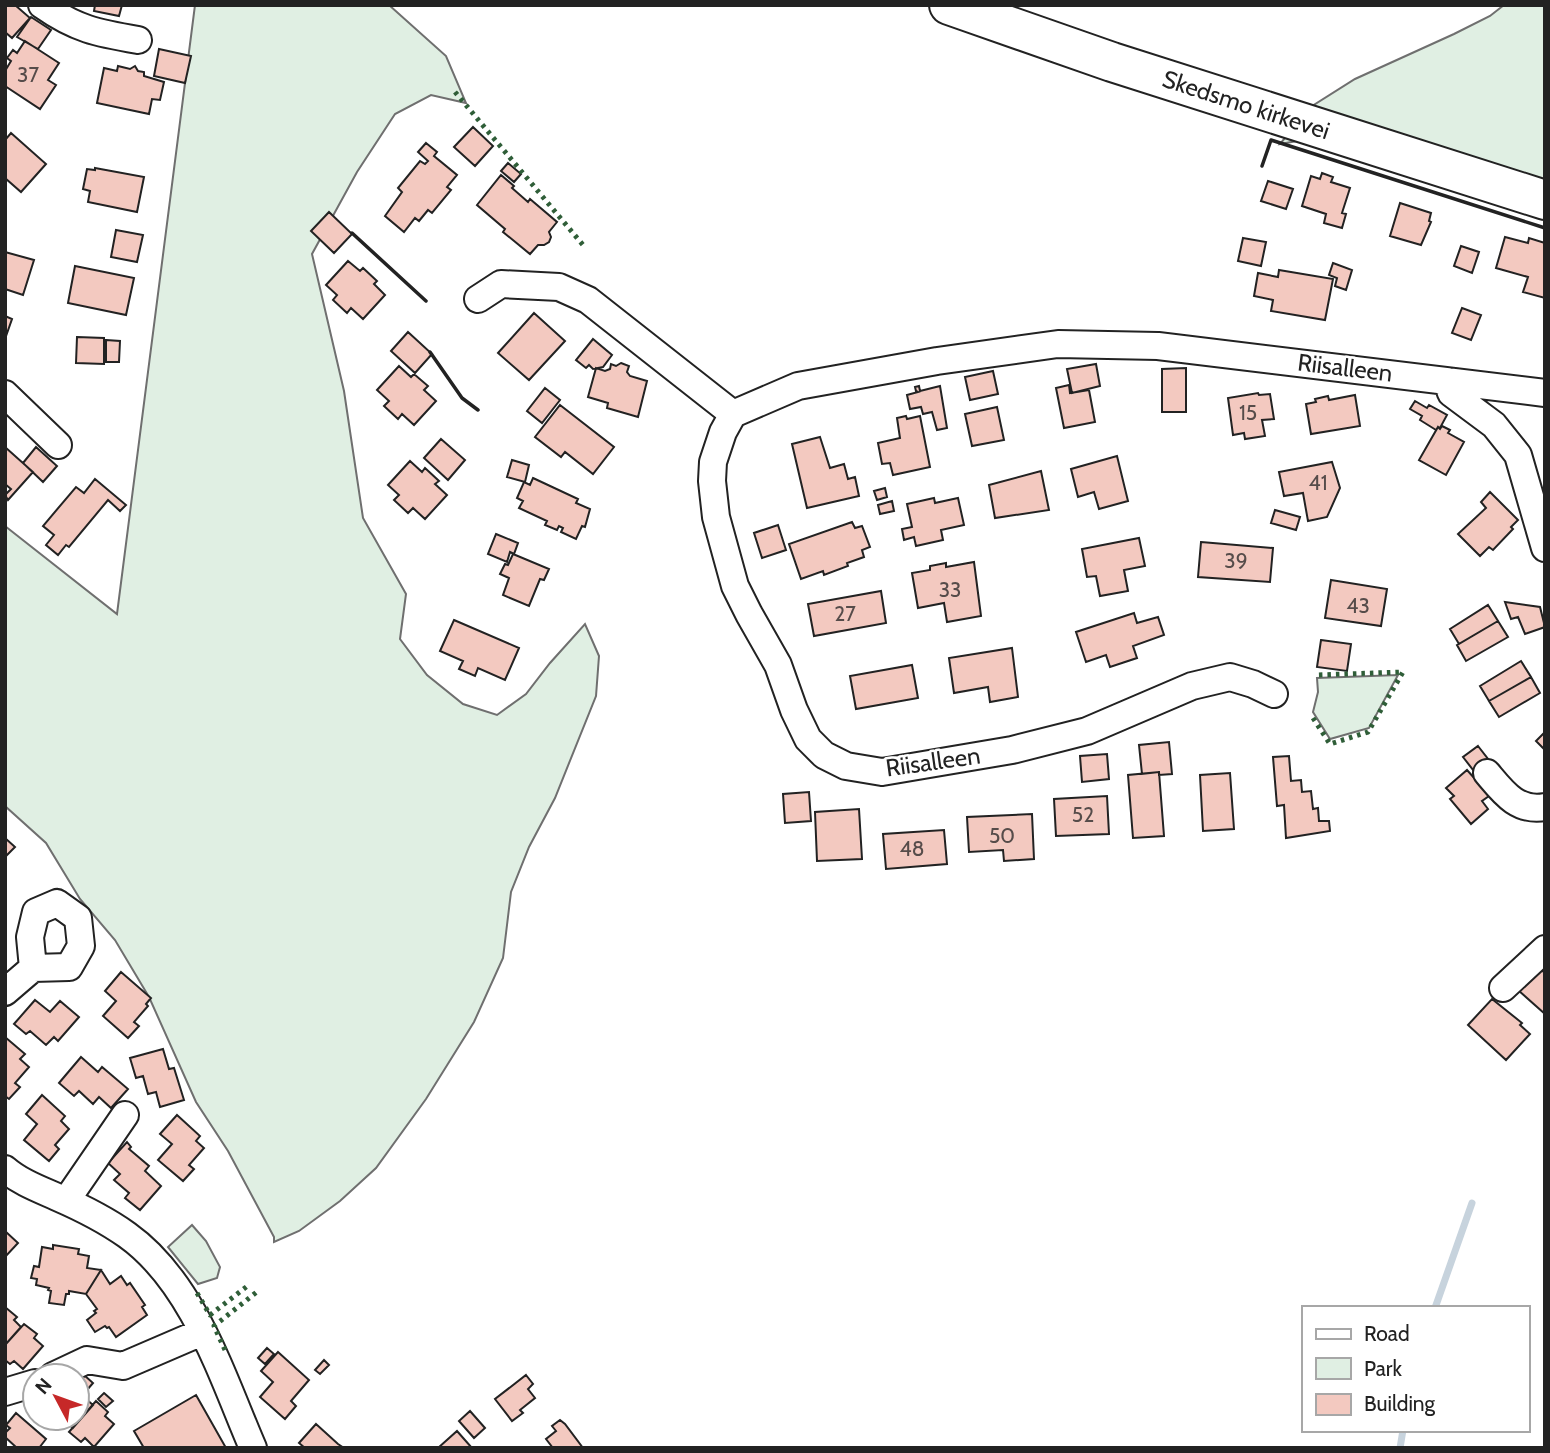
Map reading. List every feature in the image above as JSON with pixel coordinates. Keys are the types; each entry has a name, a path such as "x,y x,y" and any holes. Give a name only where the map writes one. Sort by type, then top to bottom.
{"highway":[{"name":"Skedsmo kirkevei","path":"949,5 1125,66 1545,200"}],"street":[{"path":"42,5 64,20 92,32 138,40"},
{"path":"478,299 501,284 559,287 588,300 733,414"},
{"name":"Riisalleen","path":"1274,694 1230,677 1192,686 1087,731 1012,750 881,772 845,766 824,755 808,738 794,710 778,665 736,586 716,517 712,481 716,453 733,414 797,386 937,361 1058,344 1158,346 1545,393"},
{"path":"1447,381 1451,393 1494,425 1518,455 1545,548"},
{"path":"5,394 58,446"},
{"path":"1487,773 1511,801 1527,808 1545,807"},
{"path":"1503,988 1545,948"},
{"path":"5,992 33,968"},
{"path":"66,1201 125,1115"},
{"path":"8,1178 66,1201 127,1235 163,1268 184,1295 253,1448"},
{"path":"83,1362 87,1360 123,1366 202,1332"}],"green space":[{"path":"195,5 389,5 446,56 466,103 431,95 395,114 357,172 312,254 344,391 363,518 406,594 400,639 427,675 463,704 497,715 526,694 585,624 599,656 596,696 555,798 529,847 511,892 503,958 474,1022 426,1099 376,1168 340,1201 299,1231 274,1242 274,1237 228,1151 196,1102 149,997 115,940 80,899 46,843 5,806 5,526 117,614"},
{"path":"1504,5 1545,5 1545,186 1303,140 1280,144 1309,108 1355,79 1454,34 1490,16"},
{"path":"1398,675 1369,728 1330,739 1313,712 1318,692 1317,678"},
{"path":"192,1225 206,1241 220,1267 217,1278 198,1284 168,1247"}],"building":[{"path":"5,5 15,5 30,18 12,38 5,32"},
{"path":"95,5 122,5 119,16 94,11"},
{"path":"31,17 51,30 38,49 17,37"},
{"path":"25,41 59,63 48,80 56,85 40,109 5,86 5,71 11,61 7,58 13,50 17,53"},
{"path":"159,49 191,56 185,83 154,76"},
{"path":"118,66 130,69 135,66 138,71 144,72 144,76 164,82 160,100 152,99 149,114 97,103 104,68 117,71"},
{"path":"473,127 493,146 475,166 454,147"},
{"path":"11,133 46,164 21,192 5,178 5,140"},
{"path":"426,143 437,152 434,156 457,175 447,187 451,190 432,213 428,210 419,221 415,218 404,232 385,216 402,192 398,188 420,161 425,164 428,161 418,152"},
{"path":"508,163 521,174 514,182 501,171"},
{"path":"95,168 144,177 137,212 88,202 90,191 83,189 87,169"},
{"path":"1322,173 1333,177 1331,182 1350,188 1342,213 1346,214 1342,228 1324,223 1326,214 1302,206 1311,176 1320,179"},
{"path":"501,175 528,202 530,199 557,222 549,232 549,242 538,245 530,254 503,232 505,229 477,205"},
{"path":"1268,181 1293,189 1286,209 1261,201"},
{"path":"1400,203 1431,213 1431,222 1421,245 1390,236"},
{"path":"329,212 352,234 334,253 311,231"},
{"path":"116,230 143,235 137,262 111,257"},
{"path":"1505,237 1528,243 1529,238 1545,243 1545,298 1523,292 1528,277 1496,268"},
{"path":"1243,238 1266,242 1261,266 1238,261"},
{"path":"1461,246 1479,252 1472,273 1454,266"},
{"path":"5,252 34,260 23,295 5,289"},
{"path":"348,261 360,271 363,268 377,281 374,284 385,295 363,319 351,308 347,313 333,300 337,295 326,285"},
{"path":"1333,263 1352,270 1346,290 1335,286 1337,278 1329,275"},
{"path":"75,266 134,278 126,315 68,303"},
{"path":"1279,270 1333,279 1325,320 1271,311 1273,300 1254,296 1258,273 1278,277"},
{"path":"1462,308 1481,315 1471,340 1452,333"},
{"path":"534,313 565,341 529,380 498,353"},
{"path":"5,316 12,319 5,339"},
{"path":"408,332 432,354 415,373 391,351"},
{"path":"77,337 104,338 104,364 76,363"},
{"path":"593,339 612,355 603,367 593,369 589,365 586,368 576,360"},
{"path":"106,340 120,341 119,362 106,362"},
{"path":"621,363 629,366 627,372 630,376 647,381 638,417 607,408 608,403 588,397 596,368 605,371 610,369 611,364 616,366"},
{"path":"1096,364 1100,386 1072,393 1067,369"},
{"path":"399,366 411,377 414,374 428,386 424,390 436,401 414,425 402,414 398,419 384,406 389,401 377,390"},
{"path":"1186,368 1186,412 1162,412 1162,369"},
{"path":"993,371 998,394 970,400 965,377"},
{"path":"1069,385 1070,393 1089,390 1095,422 1064,428 1056,388"},
{"path":"919,386 920,391 940,386 947,428 937,430 932,412 923,414 921,407 910,409 907,395 918,392 915,387"},
{"path":"545,388 560,400 542,423 527,411"},
{"path":"1258,393 1270,394 1274,419 1262,420 1265,436 1245,439 1244,433 1233,435 1228,398"},
{"path":"1355,395 1360,426 1311,434 1306,404 1328,396 1329,400"},
{"path":"1415,401 1447,415 1440,428 1436,430 1420,420 1422,416 1410,409"},
{"path":"560,405 614,447 593,474 565,452 561,457 535,437"},
{"path":"997,407 1004,440 972,446 965,414"},
{"path":"906,416 907,419 920,416 930,467 893,475 890,463 882,464 878,443 900,438 897,418"},
{"path":"1442,426 1450,430 1448,433 1464,442 1446,475 1419,460 1438,427 1440,429"},
{"path":"820,437 830,468 844,464 848,479 855,477 859,496 807,508 792,444"},
{"path":"441,439 465,460 448,480 424,458"},
{"path":"5,447 33,472 8,500 5,495 11,489 5,484"},
{"path":"36,447 57,466 43,482 23,463"},
{"path":"1117,456 1128,501 1099,509 1094,492 1078,497 1071,469"},
{"path":"512,460 529,465 525,482 507,477"},
{"path":"410,461 422,472 425,468 439,481 435,484 447,495 425,519 413,508 408,513 394,500 399,495 388,485"},
{"path":"1332,462 1340,488 1327,517 1308,521 1303,493 1284,496 1279,472"},
{"path":"1041,471 1049,510 995,518 989,485"},
{"path":"533,478 578,499 576,503 590,509 585,527 582,526 576,539 561,532 563,528 559,526 557,530 545,525 547,521 519,508 523,501 517,498 524,482 530,485"},
{"path":"95,479 126,505 120,511 108,500 69,547 66,545 58,555 46,545 54,535 43,526 76,487 84,493"},
{"path":"885,488 887,497 877,500 874,491"},
{"path":"1490,492 1518,520 1493,550 1489,547 1480,556 1458,534 1486,508 1481,502"},
{"path":"934,498 935,503 958,498 964,525 941,530 943,540 916,546 914,537 904,540 902,529 912,527 907,504"},
{"path":"892,501 894,511 880,514 878,505"},
{"path":"1275,510 1300,517 1296,530 1271,523"},
{"path":"852,522 855,528 862,526 870,547 862,550 864,557 824,575 823,571 801,579 789,544"},
{"path":"778,525 786,550 762,558 754,533"},
{"path":"496,534 518,543 514,554 510,552 507,562 488,554"},
{"path":"1139,538 1145,566 1124,570 1128,591 1100,596 1096,576 1087,577 1082,549"},
{"path":"1201,542 1273,548 1270,582 1198,577"},
{"path":"513,554 549,569 544,580 540,579 529,606 503,595 509,578 500,574"},
{"path":"974,562 981,616 947,622 944,603 918,608 912,573 930,570 930,566 946,563 946,567"},
{"path":"1331,580 1387,589 1381,626 1325,618"},
{"path":"881,591 886,623 814,636 808,604"},
{"path":"1505,602 1540,607 1545,627 1525,634 1518,617 1511,619"},
{"path":"1488,605 1498,621 1459,644 1450,629"},
{"path":"1134,613 1137,623 1158,617 1164,635 1133,646 1137,658 1110,667 1106,655 1086,662 1076,632"},
{"path":"454,620 519,648 505,680 478,668 475,676 459,669 463,661 440,651"},
{"path":"1498,621 1508,637 1466,661 1457,645"},
{"path":"1321,640 1351,644 1347,671 1317,667"},
{"path":"1012,648 1018,697 990,702 988,687 954,693 949,658"},
{"path":"1521,661 1531,677 1489,701 1480,686"},
{"path":"912,665 918,698 856,709 850,676"},
{"path":"1531,677 1540,693 1499,717 1489,701"},
{"path":"1545,732 1545,750 1536,741"},
{"path":"1169,742 1172,774 1142,774 1139,745"},
{"path":"1478,746 1492,764 1477,775 1463,757"},
{"path":"1107,754 1109,779 1082,782 1080,756"},
{"path":"1289,756 1291,781 1301,780 1302,792 1311,791 1313,809 1318,808 1319,821 1329,821 1330,831 1286,838 1284,805 1277,806 1273,757"},
{"path":"1467,770 1475,779 1476,777 1489,796 1482,801 1488,809 1471,824 1450,799 1454,796 1446,788"},
{"path":"1159,772 1164,836 1133,838 1128,775"},
{"path":"1230,773 1234,829 1203,831 1200,775"},
{"path":"809,792 811,821 785,823 783,794"},
{"path":"1107,796 1109,834 1056,836 1054,799"},
{"path":"859,809 862,859 817,861 815,812"},
{"path":"1032,814 1034,859 1004,861 1003,850 969,852 967,817"},
{"path":"944,830 947,864 886,869 883,834"},
{"path":"5,838 15,847 5,857"},
{"path":"1539,968 1545,973 1545,1014 1518,990"},
{"path":"121,972 151,998 146,1004 148,1006 134,1022 139,1026 128,1038 103,1016 116,1001 105,991"},
{"path":"1492,999 1522,1023 1520,1025 1530,1034 1506,1060 1468,1025"},
{"path":"35,1000 50,1012 60,1001 79,1017 58,1041 54,1037 46,1045 30,1031 26,1034 14,1024"},
{"path":"5,1037 25,1054 20,1059 29,1067 15,1083 20,1087 9,1099 5,1096"},
{"path":"163,1049 169,1069 174,1068 184,1100 160,1107 156,1092 148,1094 143,1076 136,1078 130,1058"},
{"path":"81,1057 98,1072 102,1067 128,1089 111,1108 99,1097 93,1104 79,1091 74,1096 59,1083"},
{"path":"42,1095 65,1116 61,1121 69,1129 55,1145 59,1149 49,1161 24,1140 37,1124 26,1114"},
{"path":"177,1115 200,1136 196,1141 204,1148 189,1165 194,1169 183,1181 158,1160 172,1144 160,1134"},
{"path":"127,1142 131,1147 129,1149 149,1166 145,1171 161,1186 140,1210 125,1198 129,1193 114,1180 120,1174 108,1163"},
{"path":"5,1231 18,1243 5,1257"},
{"path":"53,1245 79,1249 78,1254 89,1256 87,1268 101,1270 86,1294 69,1291 64,1305 49,1303 49,1288 36,1285 37,1279 31,1278 34,1266 39,1267 42,1247 53,1249"},
{"path":"101,1270 110,1284 121,1276 127,1285 130,1283 145,1305 142,1307 147,1315 116,1337 109,1327 105,1326 95,1332 87,1320 97,1309 86,1294"},
{"path":"5,1307 17,1317 14,1320 21,1327 5,1345"},
{"path":"24,1324 37,1334 34,1338 43,1346 29,1362 21,1362 21,1367 14,1361 10,1364 5,1360 5,1345"},
{"path":"267,1348 274,1354 265,1364 258,1358"},
{"path":"278,1352 309,1380 291,1401 296,1406 285,1419 260,1397 273,1382 261,1371"},
{"path":"324,1360 329,1365 320,1374 315,1370"},
{"path":"526,1375 533,1384 528,1389 535,1398 520,1410 523,1413 512,1421 495,1399"},
{"path":"104,1393 113,1401 106,1407 98,1399"},
{"path":"196,1395 226,1448 144,1448 134,1431"},
{"path":"96,1401 108,1412 105,1416 114,1424 94,1447 85,1438 81,1442 69,1432 91,1432 91,1407"},
{"path":"470,1411 485,1428 474,1438 459,1421"},
{"path":"16,1413 21,1417 21,1432 38,1432 46,1439 39,1448 17,1448 5,1437 10,1428 6,1425"},
{"path":"560,1420 583,1448 553,1448 546,1439 556,1431 552,1426"},
{"path":"316,1424 344,1448 305,1448 299,1443"},
{"path":"457,1431 472,1448 438,1448"}],"waterway":[{"path":"1436,1306 1472,1203"},
{"path":"1400,1448 1403,1432"}],"hedge":[{"path":"455,92 583,245"},
{"path":"1313,718 1330,744 1368,732 1403,672 1317,675"},
{"path":"197,1293 210,1315 250,1284"},
{"path":"225,1350 214,1326 258,1291"}],"wall":[{"path":"1262,166 1271,140 1545,228"},
{"path":"352,233 426,301"},
{"path":"430,352 462,398 478,410"}]}
